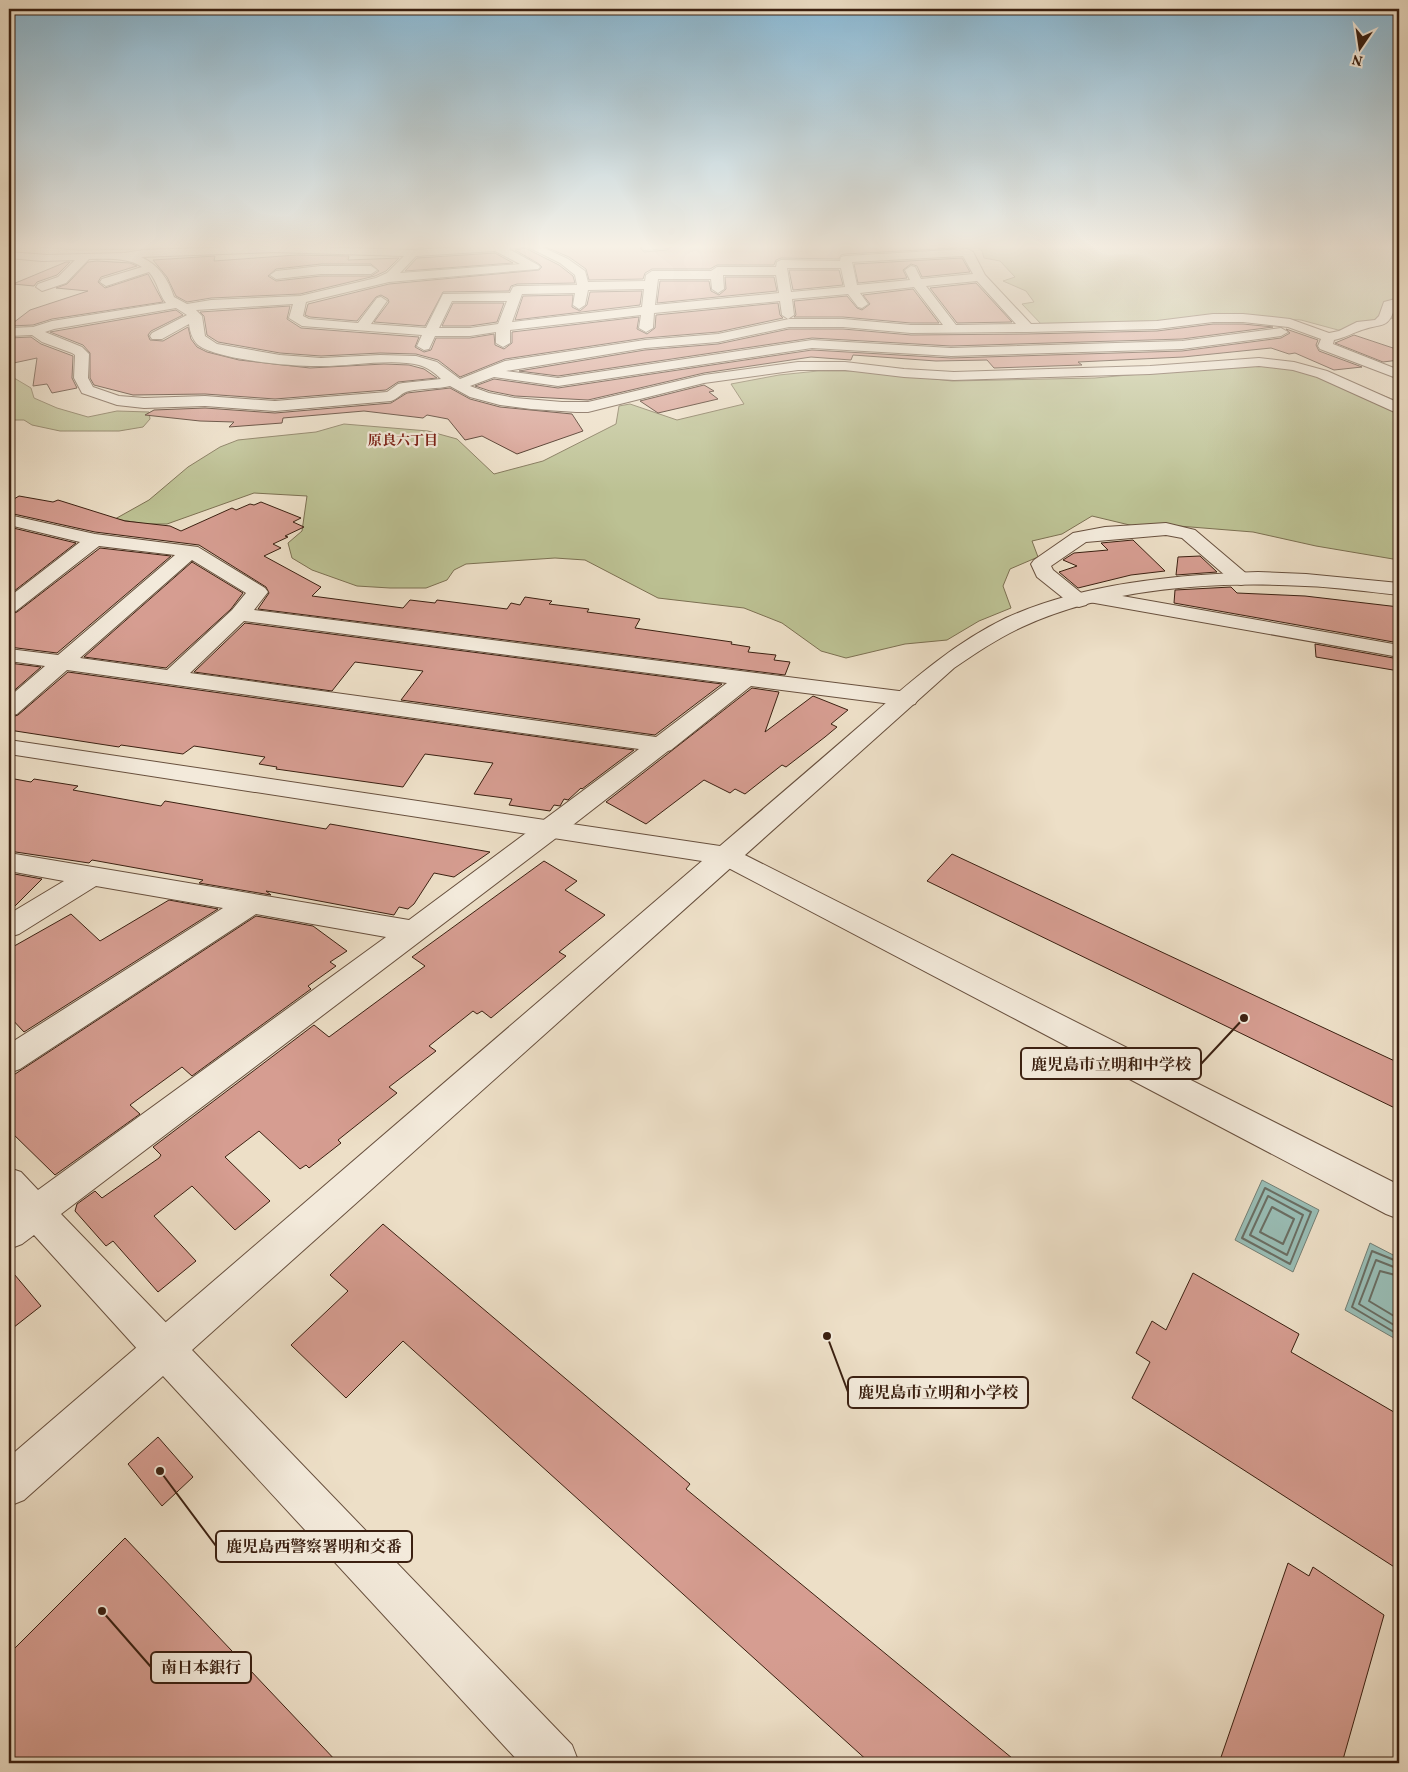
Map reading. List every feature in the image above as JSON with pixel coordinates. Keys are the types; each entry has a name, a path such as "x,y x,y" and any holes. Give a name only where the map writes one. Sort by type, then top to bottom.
{"street":[{"path":"9,332 35,331 44,328"},
{"path":"157,336 166,328"},
{"path":"193,328 201,342 225,350 300,361 418,360 438,369 455,383 475,394 571,408 588,407 704,379 798,366 845,366 904,373 954,376 1150,370 1259,362 1311,370 1336,379 1399,409"},
{"path":"371,328 430,332 506,328"},
{"path":"418,360 432,328"},
{"path":"502,328 505,365"},
{"path":"644,344 645,328"},
{"path":"35,331 47,339 77,350 82,354 81,378 87,390 117,400 144,403 205,401 293,406 391,396 403,387 455,383 491,373 505,365 567,350 676,341 718,329 733,328"},
{"path":"791,328 812,341 812,344"},
{"path":"895,328 1038,328"},
{"path":"1100,328 1096,348 1104,365"},
{"path":"491,373 558,382 812,344 951,352 1096,348 1182,345 1302,329 1328,337 1343,334 1356,328"},
{"path":"1328,337 1325,346 1399,375"},
{"path":"676,341 695,361 704,379"},
{"path":"11,522 95,540 190,552 258,592 239,614 173,677"},
{"path":"1241,579 1188,534 1166,529 1105,533 1080,537 1041,564 1044,573 1086,599 1399,651"},
{"path":"9,606 95,540"},
{"path":"9,709 190,552"},
{"path":"9,1485 946,663 986,638 1025,618 1086,599 1130,590 1198,581 1241,579 1312,580 1399,588"},
{"path":"239,614 907,699"},
{"path":"9,654 663,744"},
{"path":"22,1222 663,744 746,679"},
{"path":"9,747 726,856 1399,1203"},
{"path":"9,862 413,931"},
{"path":"9,926 92,876"},
{"path":"9,1060 251,904"},
{"path":"9,1183 22,1222 164,1349 554,1763"}],"green space":[{"path":"1329,328 1365,328 1355,331"},
{"path":"1265,363 1317,369 1399,402 1399,560 1316,546 1253,532 1166,525 1138,527 1092,516 1062,534 1032,541 1038,557 1010,569 1003,586 1011,608 979,621 947,640 905,644 846,658 821,651 782,623 744,608 658,598 585,560 555,558 466,564 454,570 447,580 426,588 357,586 312,570 292,558 288,543 302,531 307,496 254,493 167,524 146,524 115,519 149,500 188,467 220,447 238,440 316,432 344,424 428,431 457,439 494,474 543,461 616,424 619,406 630,404 677,420 744,404 731,384 779,375 818,371 865,371 952,381 1095,378"},
{"path":"9,375 31,388 34,398 57,408 88,417 117,411 149,412 150,419 143,427 119,431 60,431 32,425 24,420 9,420"}],"water":[{"path":"1262,1180 1319,1210 1293,1272 1235,1240"},
{"path":"1370,1243 1399,1258 1399,1341 1345,1310"}],"building":[{"path":"75,328 158,328 148,335 150,340 163,341 188,328 191,339 197,347 207,352 239,360 310,368 384,364 409,365 424,369 437,378 398,382 386,390 275,399 205,394 133,395 94,385 90,378 90,353 83,345 50,332"},
{"path":"206,328 301,328 419,337 415,347 424,352 431,350 436,338 470,338 494,334 495,345 504,349 512,343 512,332 548,328 637,328 647,334 655,328 738,328 718,332 645,338 505,359 460,377 438,360 416,354 380,353 321,356 280,353 218,342 207,335"},
{"path":"1183,328 1268,328 1182,339 951,346 812,338 558,376 519,371 645,350 718,344 789,329 843,329 911,335 1157,331"},
{"path":"1286,329 1318,340 1316,345 1319,351 1362,367 1334,370 1295,353 1289,354 1271,348 1183,357 1078,362 1082,365 994,368 987,360 936,361 853,355 851,360 811,357 704,373 588,400 515,396 475,386 494,379 558,388 812,350 951,358 1182,351 1281,338 1290,333"},
{"path":"1354,335 1399,350 1399,360 1383,362 1335,343"},
{"path":"31,337 41,344 73,356 72,378 77,388 52,393 47,384 33,386 37,358 9,364 9,338"},
{"path":"704,385 714,391 709,392 718,399 658,413 640,401"},
{"path":"450,388 470,399 500,407 572,414 583,431 517,454 482,436 465,440 448,419 427,415 423,418 364,411 283,418 282,423 229,427 234,422 200,421 145,415 154,410 205,408 275,413 391,403 407,393"},
{"path":"19,496 53,502 58,500 125,521 170,526 181,531 232,508 236,510 261,502 301,518 293,522 304,527 273,544 281,548 264,556 321,587 312,596 403,608 410,600 435,603 437,600 507,609 511,603 520,605 525,597 552,601 549,604 589,609 587,612 640,619 635,628 732,642 731,644 750,647 748,652 776,655 774,660 790,662 785,675 258,609 269,593 266,587 199,545 95,532 9,513 9,502"},
{"path":"9,527 76,543 9,595"},
{"path":"1133,540 1165,571 1131,575 1078,588 1059,572 1077,566 1063,560 1074,553 1108,550 1101,543"},
{"path":"100,548 171,556 57,653 9,647 9,615 17,612"},
{"path":"1200,556 1217,572 1176,575 1178,557"},
{"path":"192,562 243,593 231,609 166,668 84,657"},
{"path":"1231,587 1237,593 1305,596 1399,607 1399,643 1174,603 1175,590"},
{"path":"245,623 722,684 655,735 401,700 423,671 355,662 332,691 194,672"},
{"path":"1315,644 1399,659 1399,671 1316,657"},
{"path":"9,663 41,667 9,695"},
{"path":"68,672 634,750 581,788 568,800 564,799 560,806 554,805 550,811 509,805 512,799 474,794 493,763 425,754 403,787 276,769 277,767 259,764 265,757 194,746 183,754 121,745 119,747 9,730 9,718 18,715"},
{"path":"752,688 779,692 765,732 813,696 848,710 831,724 837,727 825,737 786,767 782,765 745,794 735,789 730,793 704,780 646,824 606,802"},
{"path":"9,778 31,782 34,779 78,786 73,790 161,806 165,801 326,829 330,824 490,852 454,877 434,873 414,904 408,909 399,907 394,915 266,891 271,895 199,883 203,880 92,860 89,863 9,851"},
{"path":"952,854 1399,1063 1399,1110 927,881"},
{"path":"544,861 577,881 565,890 605,915 559,952 566,956 491,1018 482,1011 477,1014 473,1011 429,1046 436,1051 389,1087 397,1093 338,1140 341,1143 309,1168 306,1165 300,1169 259,1131 225,1157 270,1201 235,1230 192,1186 154,1216 196,1261 158,1292 113,1241 106,1246 75,1211 77,1204 95,1191 102,1198 159,1158 161,1155 153,1147 314,1025 329,1037 425,966 412,957"},
{"path":"9,873 42,879 9,912"},
{"path":"169,900 218,909 24,1032 9,1016 9,949 71,914 100,941"},
{"path":"256,916 313,926 347,951 330,962 336,966 308,986 311,989 192,1076 182,1067 130,1105 140,1114 55,1175 9,1130 9,1078"},
{"path":"383,1224 690,1484 686,1489 1018,1763 870,1763 403,1341 346,1398 291,1345 348,1291 330,1275"},
{"path":"9,1268 41,1306 9,1331"},
{"path":"1193,1273 1299,1334 1291,1352 1399,1415 1399,1570 1132,1398 1150,1362 1136,1353 1152,1321 1166,1330"},
{"path":"158,1437 193,1477 162,1506 128,1464"},
{"path":"125,1538 338,1763 9,1763 9,1654"},
{"path":"1288,1563 1309,1576 1313,1567 1384,1615 1342,1763 1219,1763"}],"place":[{"name":"鹿児島市立明和中学校","path":"1244,1018"},
{"name":"鹿児島市立明和小学校","path":"827,1336"},
{"name":"鹿児島西警察署明和交番","path":"160,1471"},
{"name":"南日本銀行","path":"102,1611"}],"district":[{"name":"原良六丁目","path":"403,440"}]}
